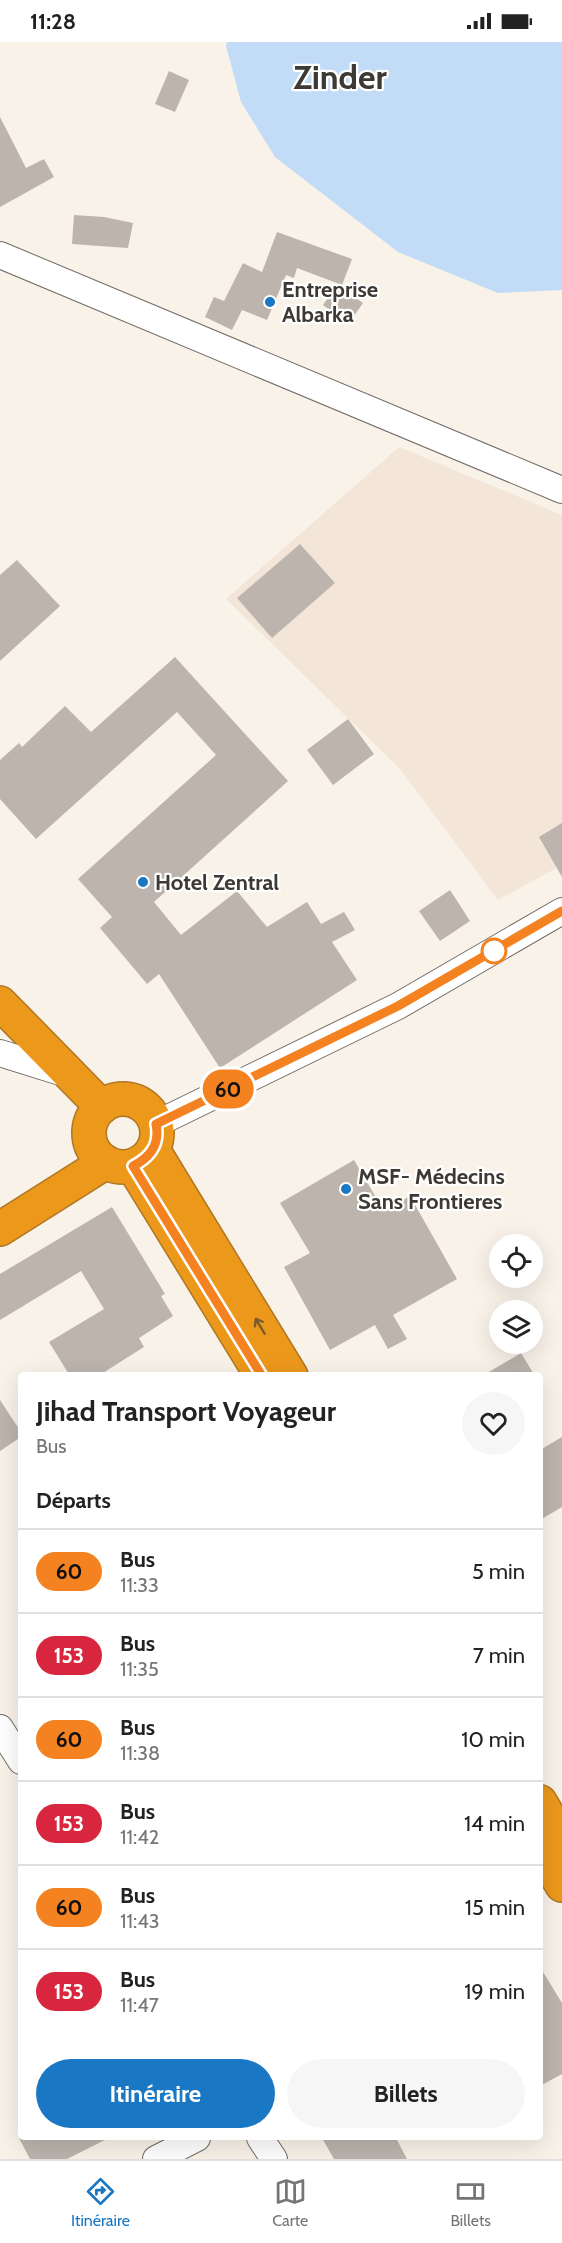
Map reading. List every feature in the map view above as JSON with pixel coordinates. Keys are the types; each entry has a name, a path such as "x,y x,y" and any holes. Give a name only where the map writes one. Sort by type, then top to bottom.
{"highway":[{"path":"0,1003 102,1107"},
{"path":"0,1229 128,1150 151,1114 144,1106 123,1100 102,1107 91,1122 90,1141 128,1150 288,1372"},
{"path":"0,1204 128,1150"},
{"path":"128,1150 260,1372"},
{"path":"543,1807 562,1839"},
{"path":"543,1853 562,1885"}],"street":[{"path":"0,255 562,490"},
{"path":"128,1150 398,1006 562,911"},
{"path":"0,1053 70,1075"},
{"path":"0,1728 18,1756"},
{"path":"156,2159 193,2140"},
{"path":"261,2140 274,2159"}],"shaded area":[{"path":"399,447 562,515 562,865 498,900 401,770 226,599"}],"water":[{"path":"227,42 562,42 562,290 498,293 398,252 275,157 241,102 226,46"}],"building":[{"path":"169,71 189,80 175,112 155,104"},
{"path":"0,117 26,168 44,159 54,177 0,207"},
{"path":"74,215 104,217 133,223 128,248 72,244"},
{"path":"277,232 352,259 342,285 297,268 294,278 286,275 267,320 242,310 232,330 205,317 214,297 224,301 243,263 262,272"},
{"path":"337,285 363,303 349,323 323,305"},
{"path":"300,544 335,583 272,638 237,598"},
{"path":"17,560 60,606 0,661 0,575"},
{"path":"175,657 288,781 154,902 181,935 237,891 267,927 307,902 321,924 344,912 355,930 332,942 357,980 220,1068 159,974 147,984 100,928 112,917 78,879 216,755 177,712 36,839 0,799 0,760 19,743 22,747 65,706 91,732"},
{"path":"348,719 374,754 333,785 307,750"},
{"path":"562,823 562,877 539,837"},
{"path":"450,890 470,921 440,941 419,911"},
{"path":"354,1160 384,1211 410,1196 457,1279 393,1315 407,1339 388,1349 375,1325 330,1350 284,1267 310,1253 280,1203"},
{"path":"112,1207 165,1294 161,1296 173,1316 139,1338 144,1347 104,1372 68,1372 49,1342 104,1309 81,1271 0,1320 0,1274"},
{"path":"522,1354 533,1372 489,1372"},
{"path":"0,1400 18,1427 18,1439 0,1451"},
{"path":"562,1437 562,1507 543,1518 543,1448"},
{"path":"543,1972 562,2003 562,2074 543,2084"},
{"path":"20,2140 105,2140 67,2159 30,2159"},
{"path":"323,2140 397,2140 407,2159 334,2159"}],"bus line":[{"name":"60","path":"260,1372 133,1166 145,1160 153,1150 157,1137 156,1124 398,1006 562,911"}],"place":[{"name":"Entreprise Albarka","path":"270,302"},
{"name":"Hotel Zentral","path":"143,882"},
{"name":"MSF- Médecins Sans Frontieres","path":"346,1189"}],"district":[{"name":"Zinder","path":"340,77"}]}
